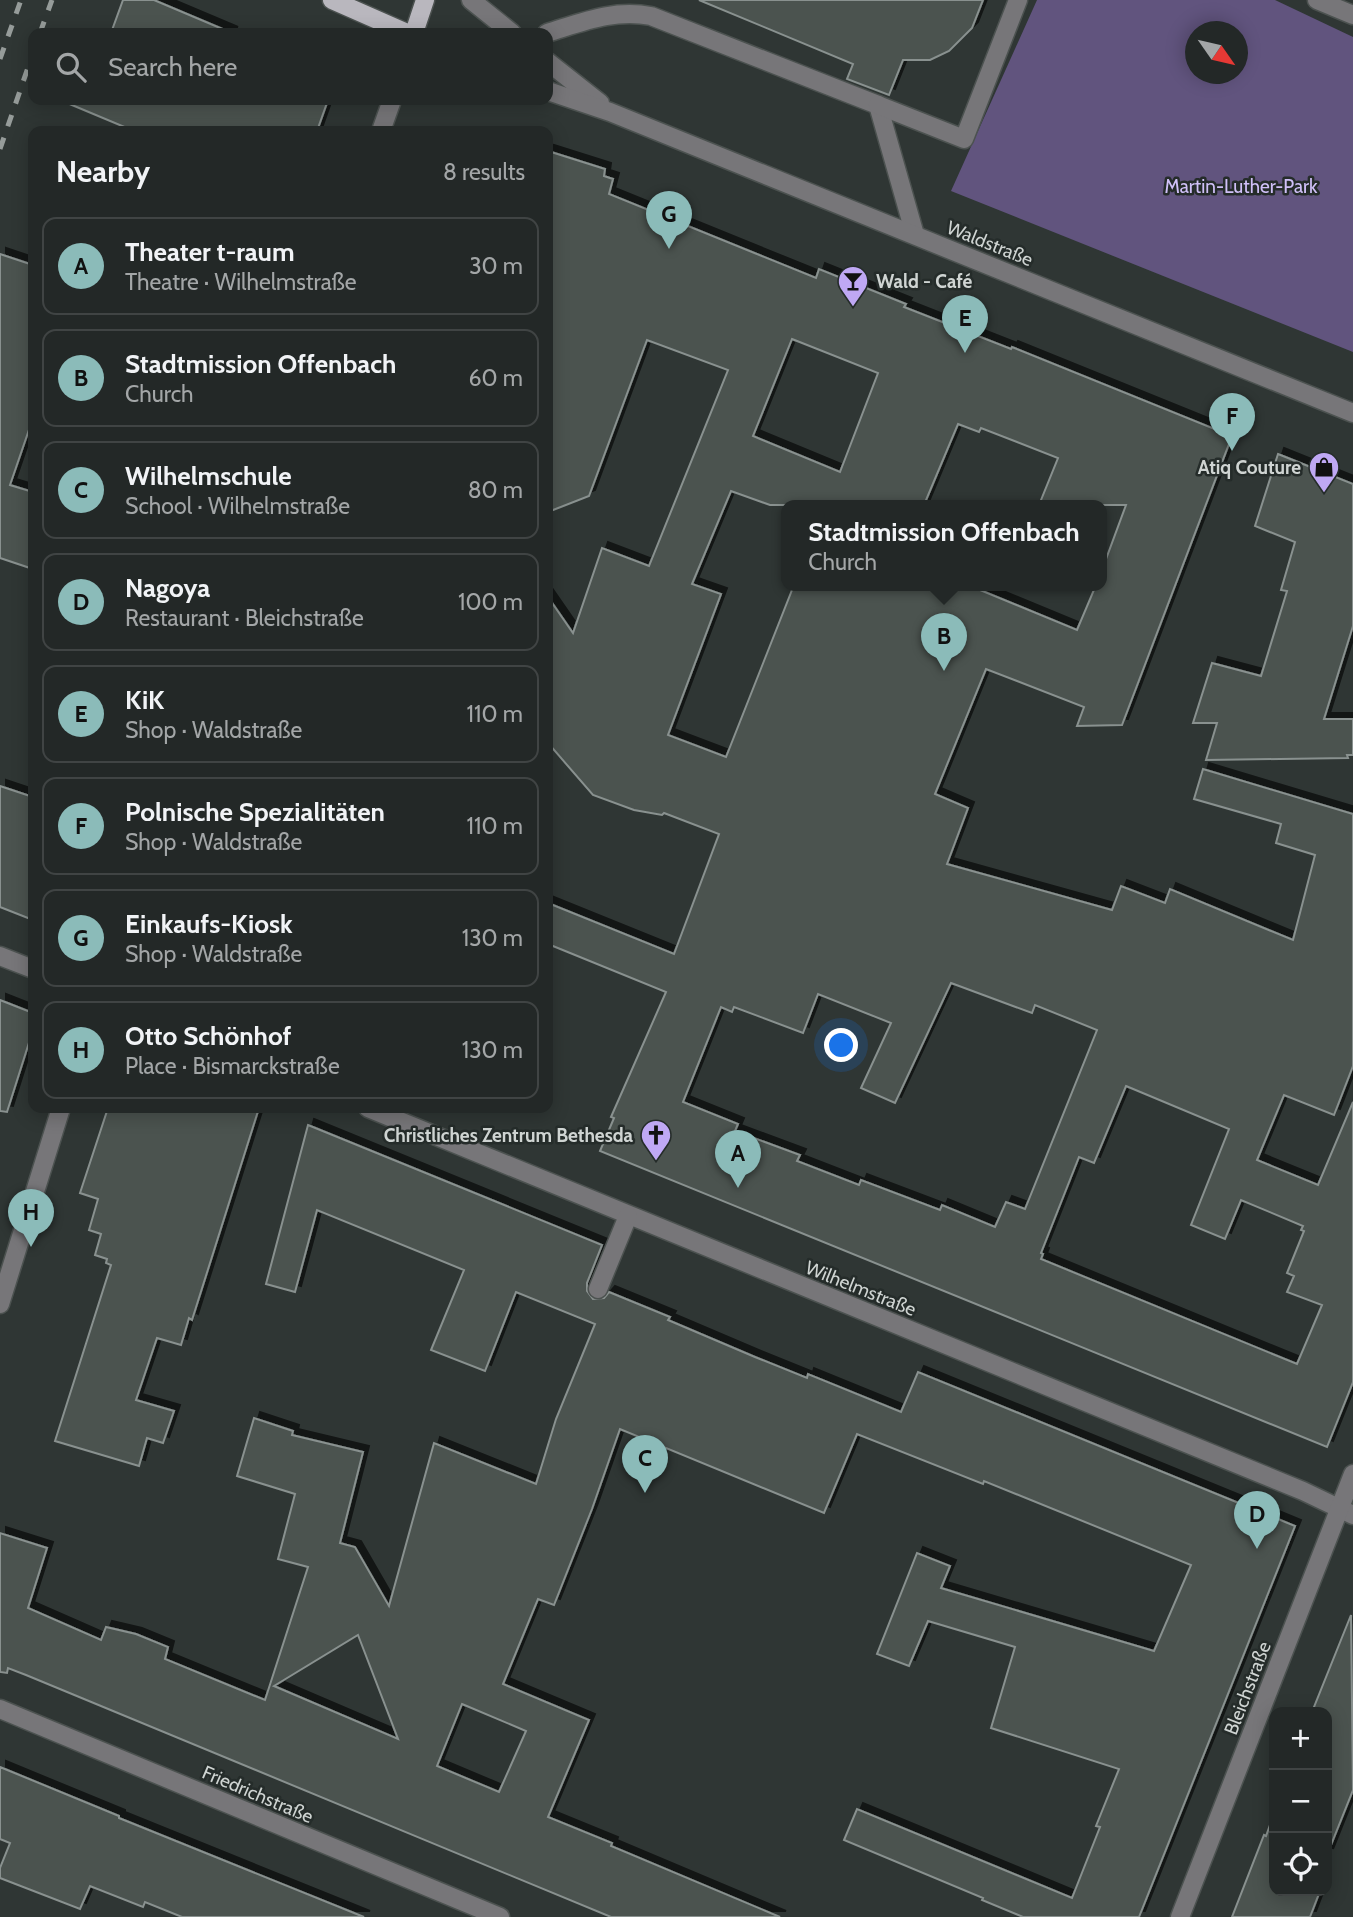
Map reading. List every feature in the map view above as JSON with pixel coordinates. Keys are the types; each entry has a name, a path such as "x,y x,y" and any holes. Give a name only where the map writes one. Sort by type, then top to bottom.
{"main road":[{"path":"332,0 396,28"},
{"path":"416,28 425,0"}],"street":[{"path":"471,0 506,28"},
{"path":"553,31 599,16 630,12 651,16 964,139 1018,0"},
{"path":"1317,0 1353,15"},
{"name":"Waldstraße","path":"553,66 611,112"},
{"name":"Waldstraße","path":"553,93 611,112 1353,413"},
{"path":"383,126 390,105"},
{"path":"878,106 915,235"},
{"path":"0,956 28,968"},
{"path":"0,1304 59,1113"},
{"name":"Wilhelmstraße","path":"380,1113 1290,1486 1346,1512"},
{"path":"598,1289 628,1216"},
{"name":"Bleichstraße","path":"1180,1917 1346,1512 1353,1474"},
{"name":"Friedrichstraße","path":"0,1709 500,1917"}],"green space":[{"name":"Martin-Luther-Park","path":"1037,0 1275,0 1353,37 1353,352 951,191"}],"building":[{"path":"123,0 154,0 220,28 113,28"},
{"path":"699,0 983,0 972,28 949,51 930,60 903,60 889,95 847,79 853,64"},
{"path":"72,105 326,105 319,126 122,126"},
{"path":"553,153 605,169 604,176 613,179 609,194 816,278 819,269 906,304 904,307 1011,349 1012,347 1232,436 1122,725 1077,726 1084,707 986,669 935,794 968,808 947,864 1112,910 1121,886 1165,903 1170,889 1293,940 1315,855 1276,843 1281,824 1194,799 1203,769 1353,814 1353,1066 1334,1115 1284,1095 1257,1160 1318,1185 1353,1102 1353,1382 1327,1447 600,1151 614,1118 611,1117 666,992 553,946 553,905 674,954 719,834 664,813 662,815 634,810 593,795 553,749 553,604 573,633 602,548 649,566 728,370 647,340 589,496 553,510","holes":["792,339 878,373 840,472 753,436","951,983 1032,1013 1035,1005 1097,1030 1025,1209 1006,1202 995,1227 942,1205 940,1210 861,1180 859,1185 797,1161 800,1155 735,1131 738,1124 683,1102 721,1007 732,1012 734,1007 803,1033 818,994 891,1023 861,1088 895,1103","1126,1086 1229,1129 1191,1225 1225,1239 1241,1200 1303,1226 1301,1230 1304,1231 1287,1273 1294,1276 1287,1292 1322,1305 1297,1364 1041,1259 1079,1157 1094,1163"]},
{"path":"0,254 28,263 28,433 10,485 28,490 28,567 0,558"},
{"path":"1278,454 1353,484 1353,626 1324,719 1353,719 1353,755 1347,755 1348,758 1206,760 1217,723 1193,723 1212,663 1261,676 1287,591 1281,590 1295,542 1255,526"},
{"path":"0,786 28,795 28,918 0,907"},
{"path":"0,1000 28,1011 28,1046 7,1112 0,1111"},
{"path":"106,1113 257,1113 192,1320 189,1318 181,1345 157,1338 136,1400 174,1411 163,1443 147,1438 139,1466 55,1441 111,1265 106,1263 107,1259 95,1255 101,1234 89,1230 98,1199 80,1193"},
{"path":"308,1125 602,1245 587,1283 587,1291 593,1299 604,1298 609,1292 755,1357 807,1378 808,1374 901,1412 918,1372 1295,1526 1139,1917 1023,1917 844,1840 857,1809 1072,1898 1119,1769 991,1728 1015,1647 928,1621 909,1666 877,1654 917,1553 950,1566 941,1588 1154,1651 1191,1565 984,1481 983,1484 857,1434 824,1513 620,1429 554,1605 538,1599 503,1684 589,1720 548,1817 780,1917 611,1917 26,1675 8,1668 7,1673 0,1672 0,1533 47,1548 28,1608 101,1640 106,1627 136,1634 168,1647 165,1659 265,1700 308,1567 278,1559 295,1494 237,1476 254,1418 293,1431 292,1435 363,1452 340,1543 355,1547 389,1606 434,1443 536,1484 556,1419 595,1324 516,1292 485,1371 431,1350 464,1270 317,1210 295,1292 266,1284","holes":["358,1635 398,1739 274,1686","462,1704 526,1731 499,1792 437,1766"]},
{"path":"1351,1615 1353,1790 1332,1842 1332,1707 1314,1707"},
{"path":"0,1767 364,1917 182,1917 145,1902 143,1907 90,1886 80,1909 0,1878 0,1868 10,1843 0,1839"},
{"path":"1269,1828 1269,1896 1318,1896 1310,1917 1232,1917 1264,1835 1266,1836"}],"railway":[{"path":"0,59 21,0"},
{"path":"42,28 52,0"},
{"path":"0,149 28,68"}],"place":[{"name":"Einkaufs-Kiosk","path":"669,249"},
{"name":"Wald - Café","path":"853,308"},
{"name":"KiK","path":"965,353"},
{"name":"Polnische Spezialitäten","path":"1232,451"},
{"name":"Atiq Couture","path":"1324,494"},
{"name":"Stadtmission Offenbach","path":"944,671"},
{"name":"Christliches Zentrum Bethesda","path":"656,1162"},
{"name":"Theater t-raum","path":"738,1188"},
{"name":"Otto Schönhof","path":"31,1247"},
{"name":"Wilhelmschule","path":"645,1493"},
{"name":"Nagoya","path":"1257,1549"}]}
